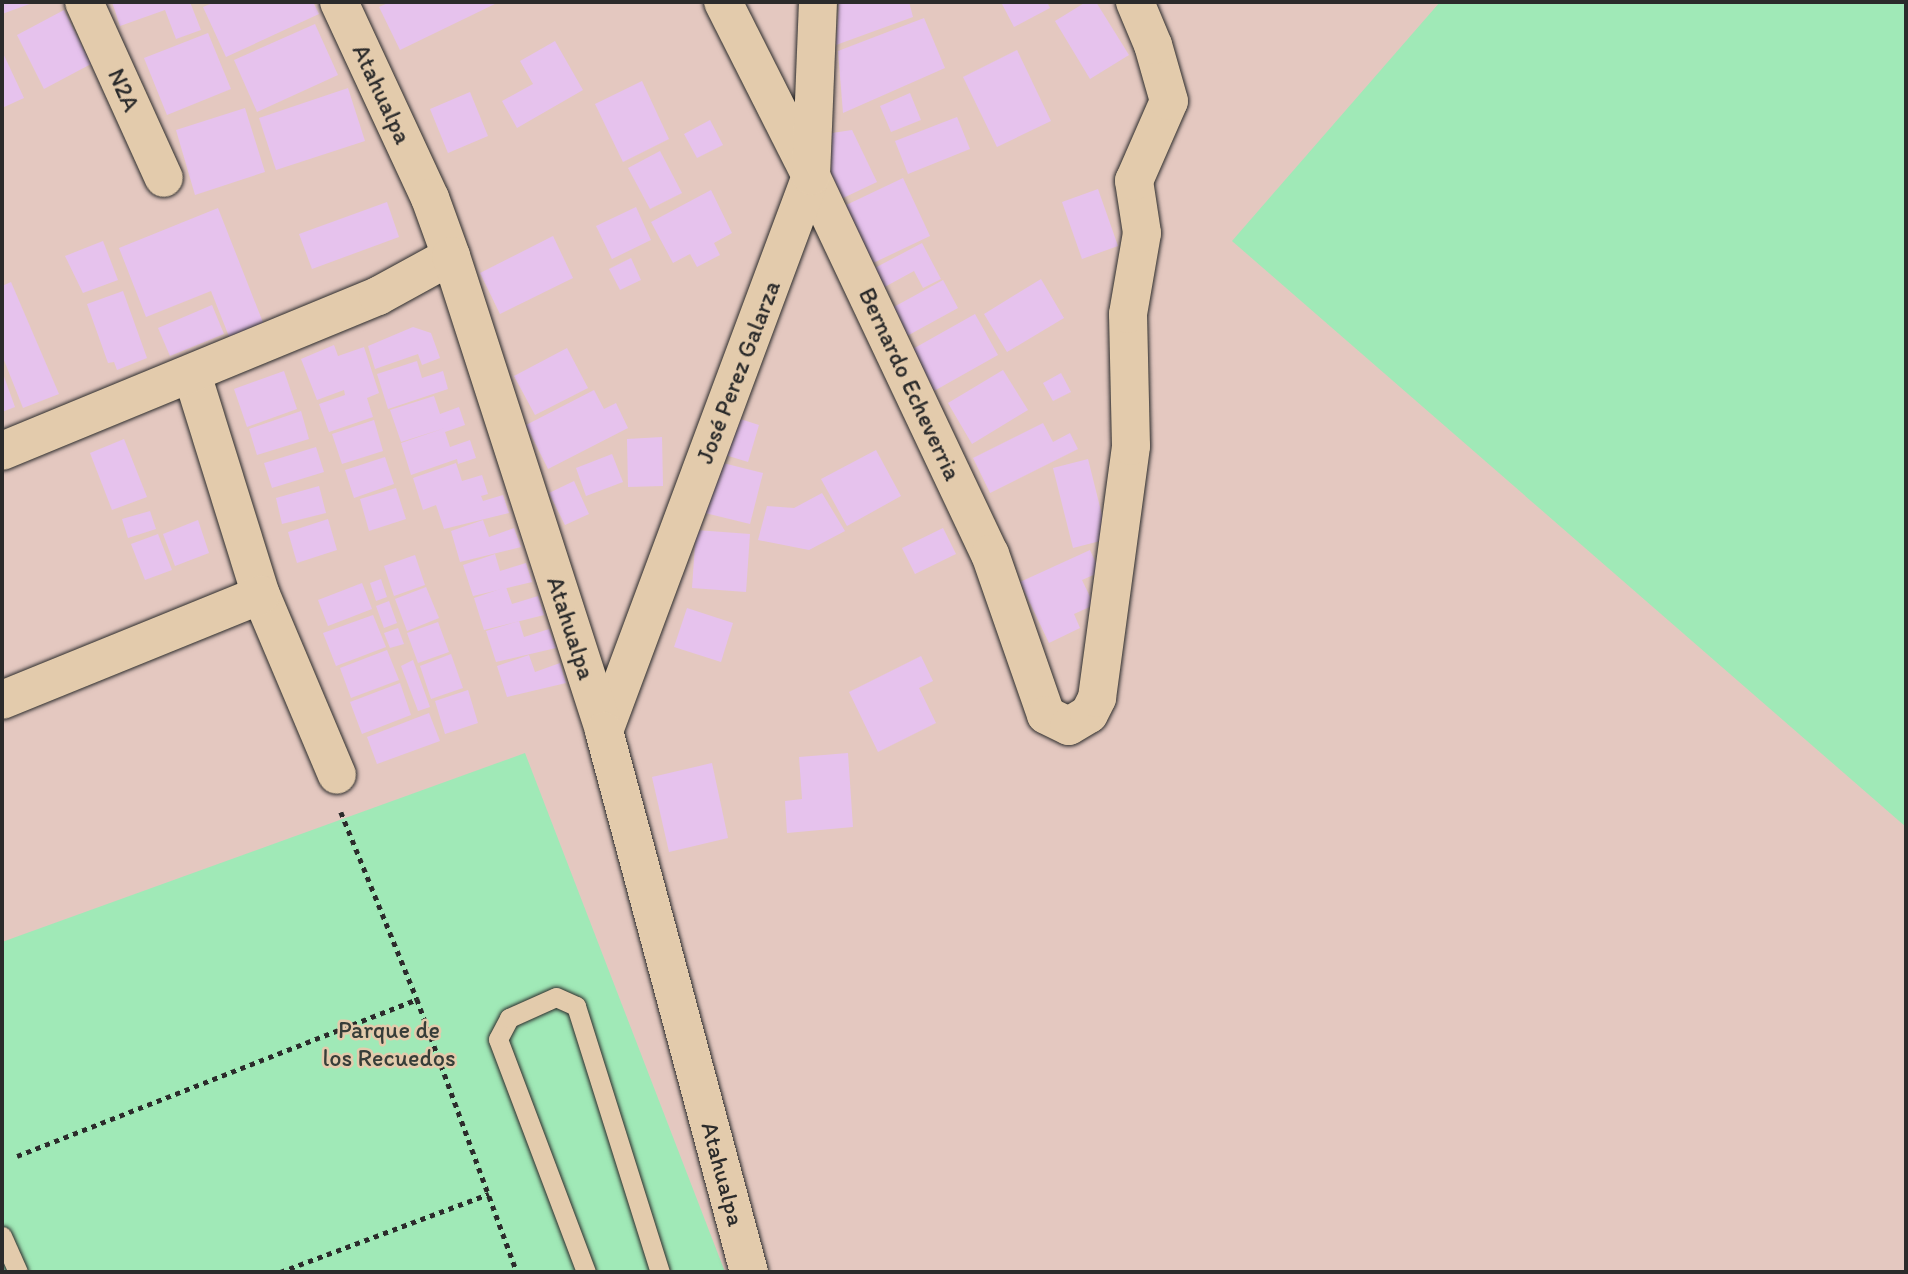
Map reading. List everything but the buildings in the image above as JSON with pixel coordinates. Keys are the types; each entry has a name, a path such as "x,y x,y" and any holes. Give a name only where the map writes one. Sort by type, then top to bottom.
{"street":[{"name":"N2A","path":"84,2 164,178"},
{"name":"Atahualpa","path":"339,2 429,198 451,256 604,731 749,1272"},
{"name":"Bernardo Echeverria","path":"723,2 811,176 990,554 1046,715 1069,726 1089,714 1097,698 1131,446 1128,314 1142,233 1134,181 1168,102 1153,45 1135,2"},
{"name":"José Perez Galarza","path":"604,731 811,176 818,2"},
{"path":"2,451 378,296 451,256"},
{"path":"192,374 261,595 338,792"},
{"path":"2,700 261,595"}],"lane":[{"path":"586,1272 498,1039 509,1018 556,997 576,1006 660,1272"},
{"path":"2,1236 18,1272"}],"path":[{"path":"338,792 517,1272"},
{"path":"17,1156 417,999"},
{"path":"280,1272 489,1194"}],"green space":[{"path":"1440,2 1906,2 1906,827 1232,241"},
{"name":"Parque de los Recuedos","path":"525,753 725,1272 2,1272 2,942"}]}
